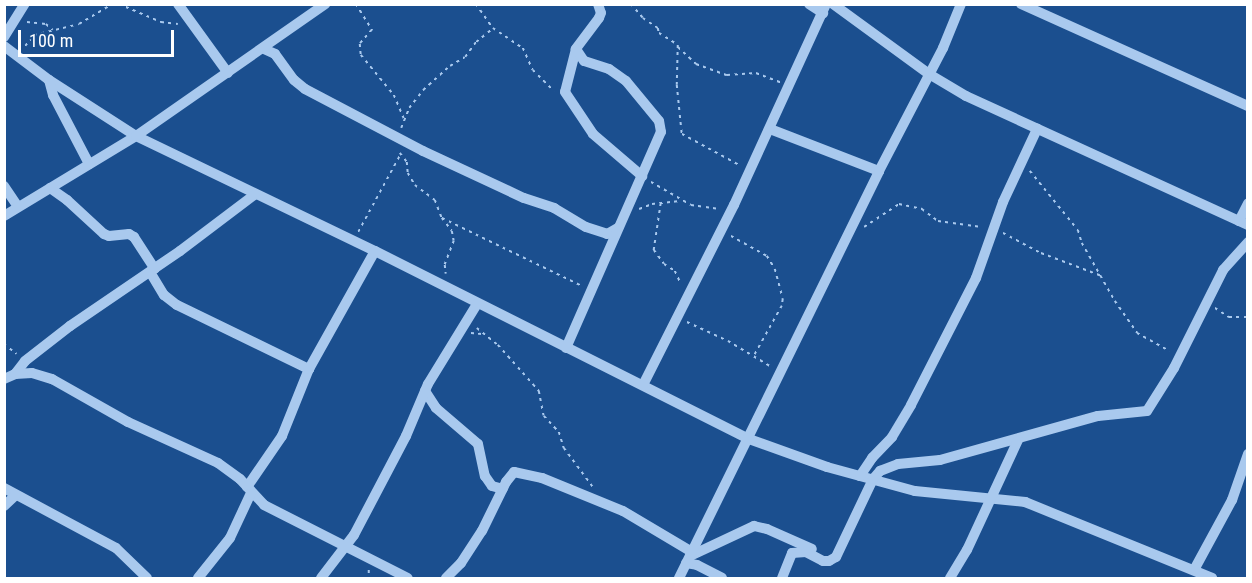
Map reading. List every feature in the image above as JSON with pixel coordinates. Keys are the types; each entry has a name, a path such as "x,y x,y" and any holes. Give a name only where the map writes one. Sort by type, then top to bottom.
{"street":[{"path":"4,38 25,4"},
{"path":"178,4 228,73"},
{"path":"4,216 136,136 264,49 325,4"},
{"path":"598,4 601,13 596,25 584,36 576,49 565,86 567,99 594,134 642,176"},
{"path":"643,385 722,231 824,9 808,4"},
{"path":"833,4 929,74 966,96 1245,227 1248,203"},
{"path":"679,579 929,74 961,4"},
{"path":"1021,4 1248,106"},
{"path":"4,46 49,80 136,136 157,144 254,195 375,251 474,309 566,348 749,439 860,476 915,491 1014,500 1033,505 1212,579"},
{"path":"264,49 275,54 294,80 304,89 400,139 501,188 554,208 586,227 607,234 618,228"},
{"path":"566,348 661,136 661,124 626,81 609,69 584,61 576,49"},
{"path":"49,80 57,102 89,164"},
{"path":"770,129 879,171"},
{"path":"860,476 872,458 892,438 976,278 993,227 1037,129"},
{"path":"4,186 18,207"},
{"path":"50,188 67,200 104,234 129,234 135,237 164,295 177,305 309,369"},
{"path":"15,374 25,361 70,326 153,270 254,195"},
{"path":"829,561 836,557 844,543 873,479 880,471 898,464 940,460 1098,416 1147,411 1175,366 1223,270 1248,242"},
{"path":"198,579 230,538 244,512 249,490 282,436 309,369 375,251"},
{"path":"321,579 354,535 406,436 425,391 474,309"},
{"path":"4,379 15,374 32,373 52,379 128,422 218,463 264,505 408,579"},
{"path":"425,391 430,402 478,444 485,476 492,486 503,489"},
{"path":"950,579 967,550 988,499 1018,440"},
{"path":"1194,570 1232,500 1248,454"},
{"path":"446,579 461,563 482,531 510,475 519,473 542,478 623,511 697,565 722,579"},
{"path":"4,488 116,548 147,579"},
{"path":"4,506 16,495"},
{"path":"244,512 264,505"},
{"path":"689,557 722,539 759,526 812,549 829,561"},
{"path":"782,579 789,557 795,552 806,552 829,561"}],"path":[{"path":"17,57 34,35 88,21 112,4"},
{"path":"119,4 161,22 193,25"},
{"path":"356,4 372,30 360,44 361,55 394,95 404,119"},
{"path":"476,4 494,28 521,45 540,78 567,99"},
{"path":"631,4 644,18 658,28 659,33 678,46 696,64 726,75 756,73 790,85"},
{"path":"14,22 42,23 54,30"},
{"path":"353,241 400,153 404,119 423,90 450,66 465,57 476,42 494,28"},
{"path":"678,46 677,84 682,135 750,171"},
{"path":"400,153 407,162 408,173 416,187 435,200 441,218 453,236 445,265 447,277"},
{"path":"1024,159 1032,174 1078,230 1102,276 1137,333 1169,350 1175,366"},
{"path":"642,176 691,205 716,209 734,206"},
{"path":"627,214 661,203 681,200"},
{"path":"661,203 654,250 661,261 675,271 688,298"},
{"path":"848,238 899,204 922,209 938,221 993,227 1041,253 1102,276"},
{"path":"441,218 591,290"},
{"path":"722,231 763,253 775,269 783,299 782,306 754,356"},
{"path":"1203,306 1212,306 1232,317 1248,317"},
{"path":"474,309 476,327 498,345 539,391 544,416 559,432 564,448 606,505"},
{"path":"678,317 754,356 781,373"},
{"path":"4,344 25,361"}]}
